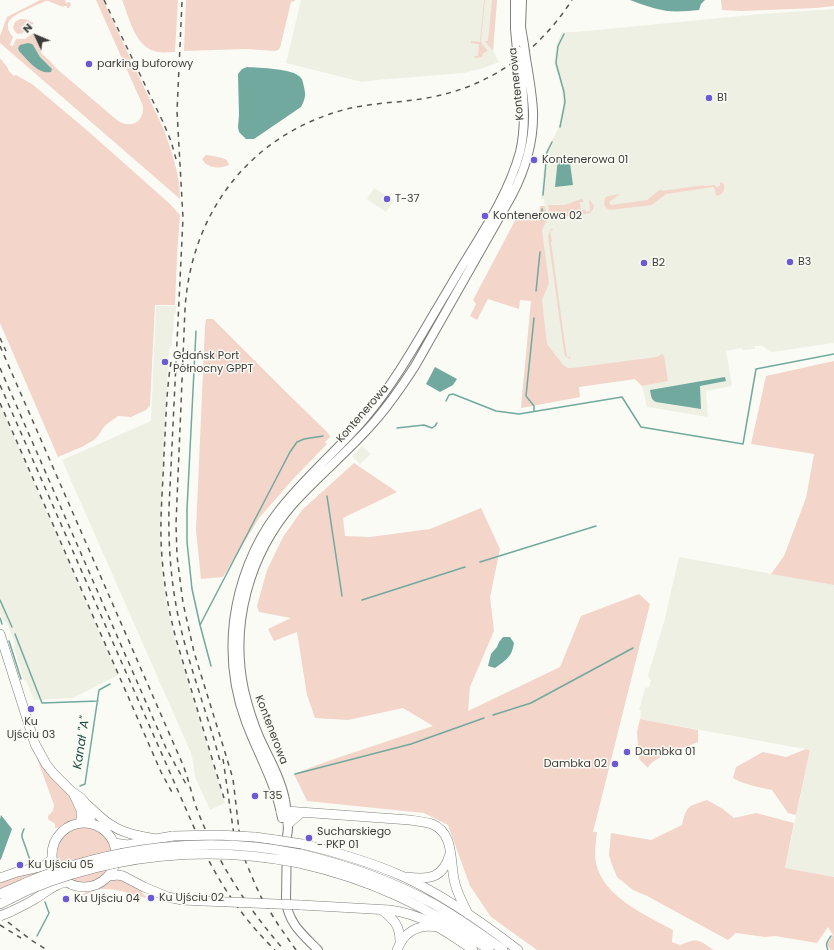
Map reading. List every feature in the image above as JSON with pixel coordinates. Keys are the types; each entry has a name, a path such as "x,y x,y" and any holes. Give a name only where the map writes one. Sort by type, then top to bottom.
{"highway":[{"path":"0,634 36,744 46,764 71,791 112,826 123,832 155,839"},
{"path":"71,791 81,810 81,822"},
{"path":"86,804 91,823"},
{"path":"284,812 410,820 436,826 443,832 449,842 457,891 468,914"},
{"path":"288,824 301,813"},
{"path":"81,822 91,823 102,828 114,843 117,855 114,868 109,876 97,885 86,888 73,886 66,882 55,869 52,859 53,847 58,836 66,828 81,822"},
{"path":"114,843 128,845 173,836 218,835 276,840 331,851 402,876 468,914 518,950"},
{"path":"402,876 420,879 430,878 436,875 445,866 450,852"},
{"path":"0,900 26,887 95,868 121,862 163,856 232,854 273,858 300,858 344,865 397,885 449,913 503,950"},
{"path":"300,858 370,883 395,894 441,918 489,950"},
{"path":"0,878 17,872 44,866 52,859"},
{"path":"109,876 124,876 144,887 168,897 182,900 301,905 402,912 429,922 473,950"},
{"path":"0,916 36,898 56,885 66,882"},
{"path":"382,910 397,925 399,931 398,946"},
{"path":"398,946 405,936 418,928 429,926 439,928"}],"main road":[{"name":"Kontenerowa","path":"515,0 515,29 521,47"},
{"name":"Kontenerowa","path":"318,950 295,926 287,908 287,836 289,828 274,786 246,723 236,683 233,656 234,627 238,600 250,560 268,527 296,491 364,419 394,381 491,218 511,177 521,145 524,122 523,61 521,47 522,0"},
{"name":"Kontenerowa","path":"284,812 284,830 287,836"}],"shaded area":[{"path":"40,0 65,0 66,3 70,2 71,5 67,8 67,6 63,7 46,1 13,17 8,23 8,27 13,37 10,45 13,46 16,39 25,39 33,34 42,54 57,69 118,121 132,124 139,120 143,112 143,106 96,0 103,0 164,130 177,173 180,199 0,43 0,36 7,17","holes":["33,45 38,55 52,70 47,72 36,68"]},
{"path":"122,0 178,0 175,52 159,52 151,50 144,45 134,32"},
{"path":"186,0 295,1 291,2 280,48 278,50 246,49 184,51"},
{"path":"301,0 497,0 493,50 499,62 481,69 464,73 362,82 286,63"},
{"path":"484,0 481,41 488,51 483,53 482,57 475,58 474,56 478,56 479,44 471,43 471,41 480,42"},
{"path":"492,0 497,0 493,51 485,41 488,41"},
{"path":"721,0 834,0 834,6 741,11 722,10"},
{"path":"834,9 834,343 772,352 762,346 755,346 755,349 743,350 742,348 726,351 732,386 706,391 708,417 647,407 642,386 635,379 578,387 580,397 521,408 540,206 545,206 544,199 541,199 545,153 558,129 563,106 562,90 554,64 556,45 562,32"},
{"path":"20,19 25,19 34,23 18,34 15,32 13,27 15,22"},
{"path":"0,58 14,76 16,75 32,84 89,132 170,204 180,215 175,305 155,305 150,405 146,410 131,417 118,416 102,429 94,440 58,457 0,323"},
{"path":"206,155 225,159 229,165 214,167 207,165 202,159"},
{"path":"720,182 724,184 724,191 722,194 716,196 715,189 713,187 666,194 652,205 610,210 604,205 605,198 608,196 620,194 609,202 611,205 647,200 661,189 662,191 704,185 715,185 716,187 720,186"},
{"path":"374,188 394,200 386,212 367,199"},
{"path":"582,199 584,202 580,202 581,210 586,210 586,212 590,211 589,200 592,203 593,208 590,213 550,219 546,222 542,230 549,283 542,300 547,344 563,365 568,368 657,357 662,354 664,356 668,381 642,386 635,379 579,387 580,397 521,408 531,301 520,300 519,309 488,299 477,320 470,316 476,304 473,300 519,213 539,215 540,206 545,206 546,217 551,217 548,205 565,205"},
{"path":"550,231 567,357 571,357 570,359 565,356 564,352 548,237"},
{"path":"156,306 176,306 172,345 169,349 167,383 160,537 162,566 166,600 175,639 225,803 210,810 195,777 191,753 62,460 151,421"},
{"path":"206,319 213,319 329,434 330,437 325,442 327,444 294,478 259,518 223,577 201,579 196,530"},
{"path":"834,361 834,585 771,574 784,556 806,498 814,454 751,444 766,376"},
{"path":"0,405 118,675 73,698 34,700 26,680 24,681 14,647 15,643 7,623 3,621 0,613"},
{"path":"362,446 371,454 360,464 352,456"},
{"path":"354,463 397,492 343,518 345,536 370,537 430,529 481,508 500,549 490,597 494,631 470,687 468,711 560,667 581,616 639,594 650,604 593,832 597,832 595,859 600,875 607,886 627,904 673,930 672,942 680,945 695,940 714,950 537,950 491,917 470,886 448,825 424,813 307,801 294,774 433,726 403,708 348,720 315,718 307,695 297,632 274,641 268,629 291,618 259,612 257,606 267,570 283,537 302,510"},
{"path":"679,557 834,585 834,877 785,868 810,750 640,719 641,711 639,710 645,688 649,687 651,680 649,679 648,675 664,622"},
{"path":"640,719 698,730 698,742 662,756 648,768 639,759 637,732"},
{"path":"33,747 77,804 77,818 62,827 55,828 55,824 48,819 48,816 53,811 54,805"},
{"path":"806,749 810,750 796,815 788,813 772,790 747,784 733,778 736,767 763,752 786,757"},
{"path":"707,800 723,809 734,818 756,813 794,823 785,868 834,877 834,950 831,950 827,945 833,935 828,927 817,943 775,936 765,937 736,933 728,940 647,896 633,890 617,877 609,855 611,833 651,840 682,825 685,814 689,808 695,804"},
{"path":"80,827 92,828 105,836 112,851 58,866 57,847 60,841 67,832"},
{"path":"42,868 44,871 0,890 0,881"},
{"path":"109,868 101,876 91,881 80,882 69,879"},
{"path":"113,879 127,880 143,892 142,893 147,897 108,889 96,890 81,896"}],"water":[{"path":"630,0 705,0 701,4 699,10 667,11"},
{"path":"28,43 33,45 40,57 52,69 51,72 37,69 19,51 18,48 20,45"},
{"path":"247,67 276,69 291,72 301,78 305,93 301,107 254,139 246,139 239,132 238,127 238,74 242,69"},
{"path":"569,156 573,185 555,187 558,158"},
{"path":"435,367 457,379 453,385 440,392 426,384"},
{"path":"725,377 726,381 700,386 701,409 656,402 653,400 651,395 650,390"},
{"path":"503,637 510,637 514,643 512,652 495,668 488,666 491,654"},
{"path":"1,815 12,829 0,860 0,819"}],"waterway":[{"path":"560,127 565,102 564,92 556,63 558,46 564,34"},
{"path":"543,195 547,152 552,142"},
{"path":"541,220 542,209"},
{"path":"536,291 540,252"},
{"path":"534,318 526,396 534,406 534,411"},
{"path":"196,331 187,509 187,542 192,589 211,666"},
{"path":"446,401 449,395 453,394 496,411 519,414 622,397 641,427 743,444 756,369 834,354"},
{"path":"397,428 424,425 432,428 437,423"},
{"path":"200,625 290,452 297,442 304,439 323,436"},
{"path":"327,496 342,596"},
{"path":"480,562 596,526"},
{"path":"362,600 465,567"},
{"path":"0,600 12,627"},
{"path":"0,618 2,624"},
{"path":"15,634 42,703 98,701"},
{"path":"9,641 21,679"},
{"path":"493,715 531,703 633,648"},
{"name":"Kanał \"A\"","path":"80,786 85,784 99,690 110,684"},
{"path":"295,774 411,744 484,718"},
{"name":"Kanał \"A\"","path":"24,829 22,837 30,860"},
{"name":"Kanał \"A\"","path":"37,936 49,913 45,902"},
{"path":"828,950 827,943 831,936"}],"railway":[{"path":"104,0 163,122 171,141 176,159"},
{"path":"296,950 261,897 245,860 240,839 233,779 194,652 183,603 177,556 176,524 185,309 190,274 199,241 213,211 231,183 253,159 280,139 309,122 343,110 372,104 421,99 445,94 488,78 526,53 558,20 572,0"},
{"path":"182,2 177,111 183,218 169,508 169,541 173,589 179,621 187,653 221,765"},
{"path":"0,338 6,351"},
{"path":"0,346 183,765 196,806 206,831 235,885 258,918 284,950"},
{"path":"171,362 166,408 161,518 161,544 164,578 176,639 224,798"},
{"path":"0,368 166,748 186,784"},
{"path":"0,385 207,857 237,906 255,929 275,950"},
{"path":"0,403 161,772 174,796"},
{"path":"223,759 235,842"},
{"path":"0,916 31,940 47,950"},
{"path":"0,925 21,938"}],"place":[{"name":"parking buforowy","path":"89,64"},
{"name":"B1","path":"709,98"},
{"name":"Kontenerowa 01","path":"534,160"},
{"name":"T-37","path":"387,199"},
{"name":"Kontenerowa 02","path":"485,216"},
{"name":"B3","path":"790,262"},
{"name":"B2","path":"644,263"},
{"name":"Gdańsk Port Północny GPPT","path":"165,362"},
{"name":"Ku Ujściu 03","path":"31,709"},
{"name":"Dambka 01","path":"627,752"},
{"name":"Dambka 02","path":"615,764"},
{"name":"T35","path":"255,796"},
{"name":"Sucharskiego - PKP 01","path":"309,838"},
{"name":"Ku Ujściu 05","path":"20,865"},
{"name":"Ku Ujściu 02","path":"151,898"},
{"name":"Ku Ujściu 04","path":"66,899"}]}
